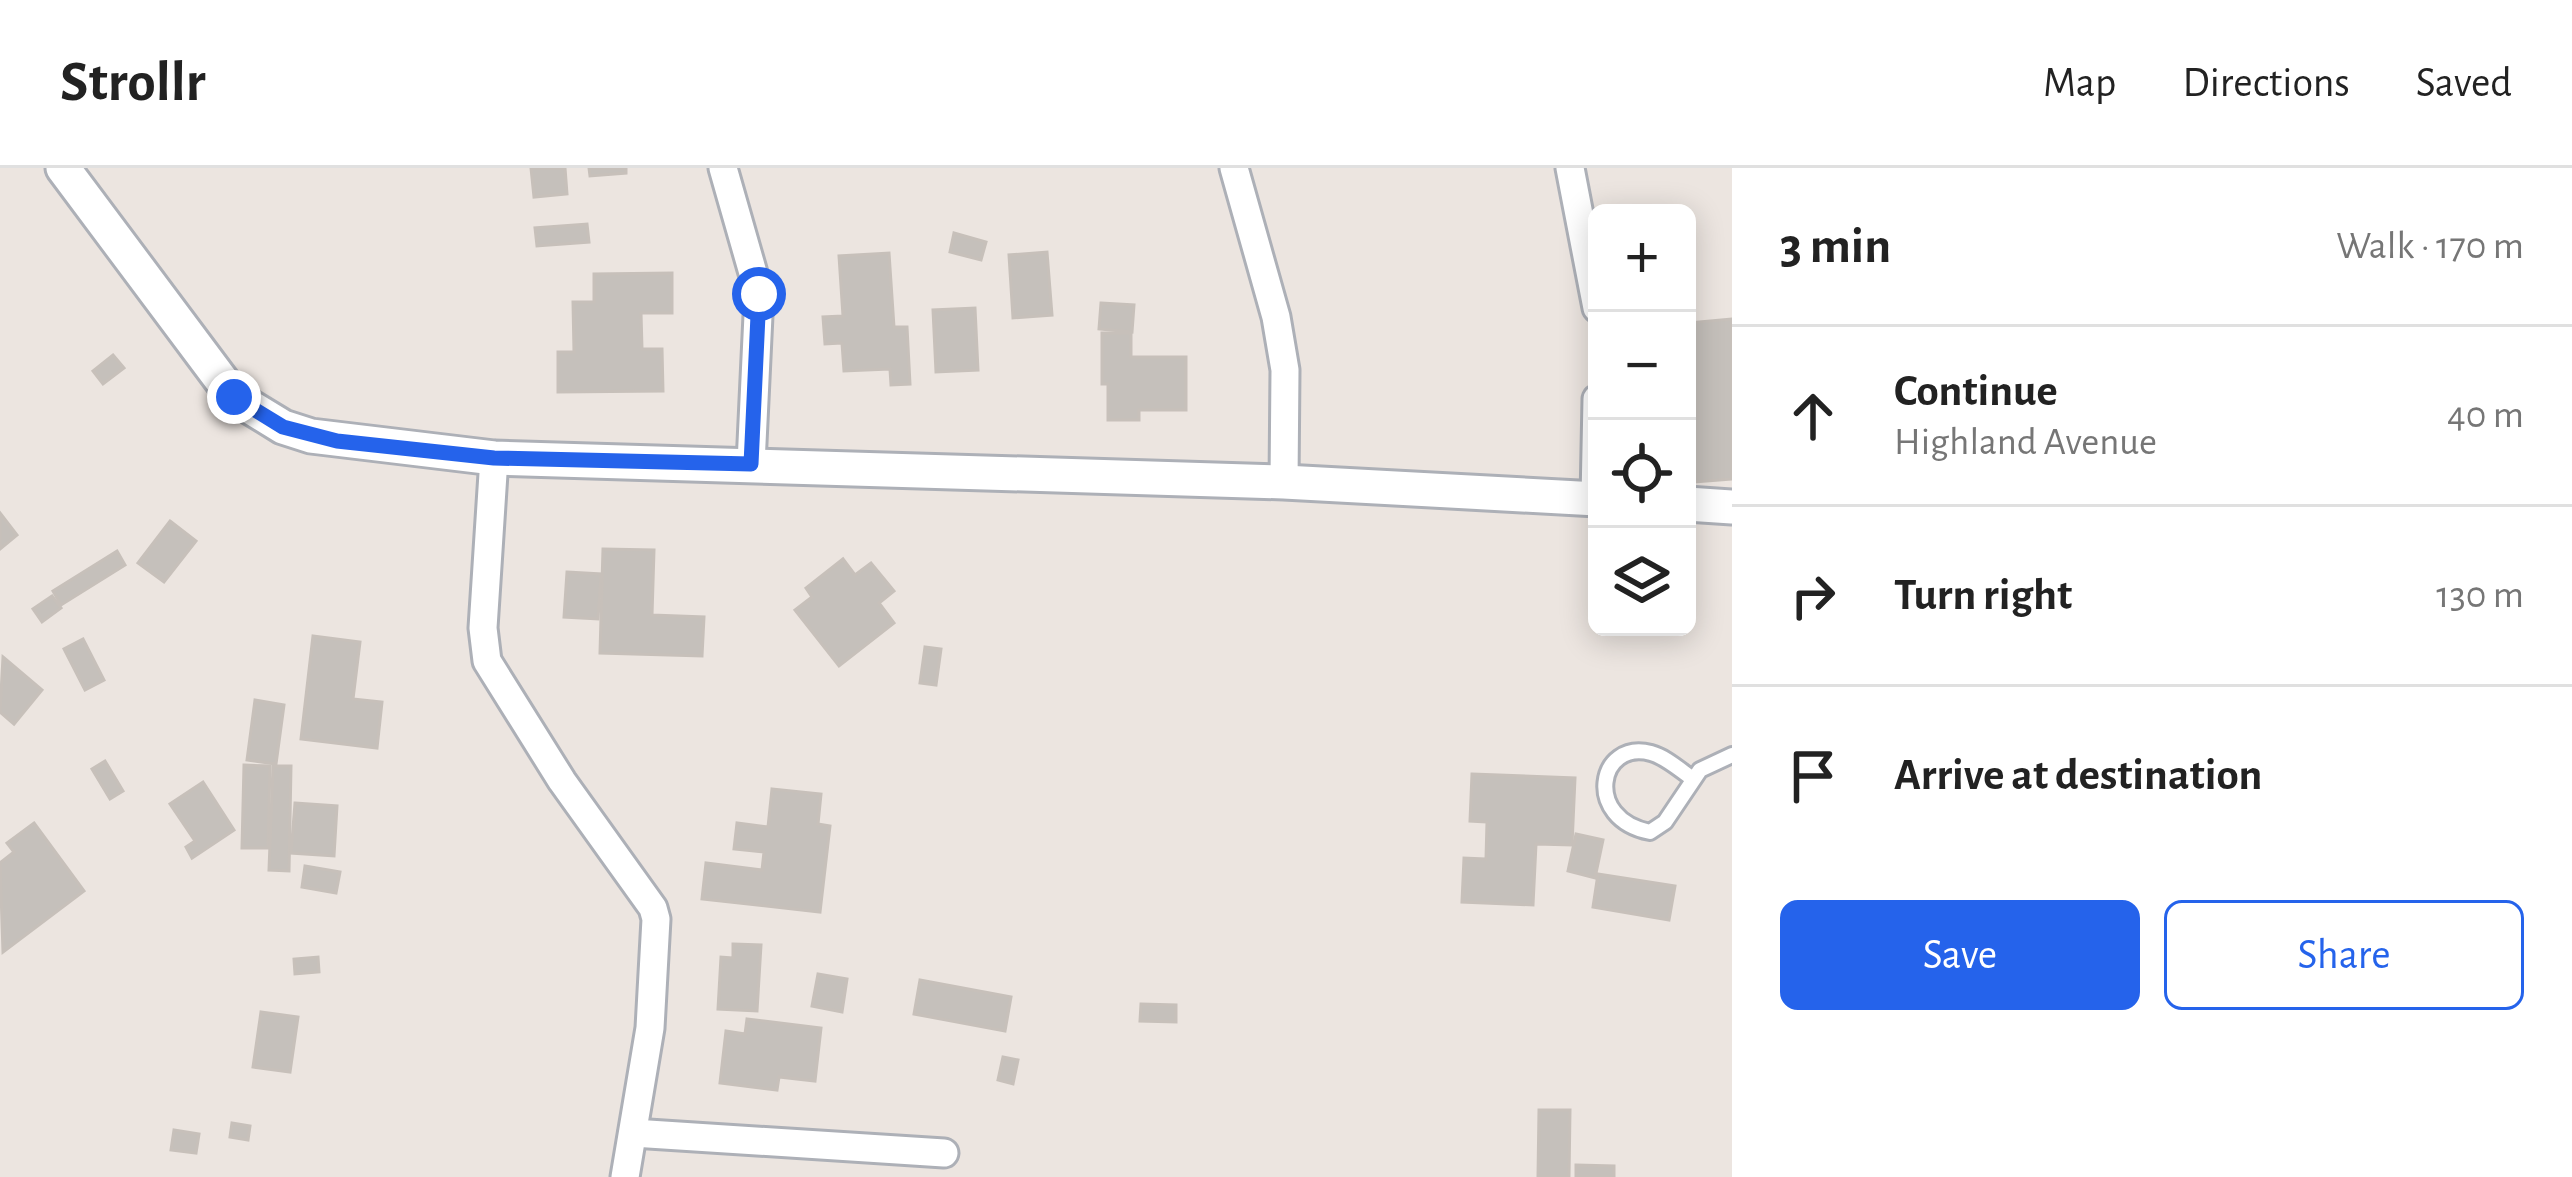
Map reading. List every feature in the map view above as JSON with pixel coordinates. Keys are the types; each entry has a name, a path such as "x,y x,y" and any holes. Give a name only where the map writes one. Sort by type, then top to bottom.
{"street":[{"path":"63,168 234,397 283,427 337,441 494,458 1284,482 1588,499"},
{"path":"723,168 759,294 751,464"},
{"path":"1234,168 1276,317 1285,370 1284,482"},
{"path":"1570,168 1588,261"},
{"path":"494,458 483,628 487,661 656,919 650,1028 625,1177"},
{"path":"1696,505 1732,507"},
{"path":"633,1132 944,1153"}],"lane":[{"path":"1693,779 1654,753 1634,752 1618,759 1606,773 1605,796 1616,817 1630,828 1650,832 1666,822 1700,770 1732,755"}],"building":[{"path":"531,168 565,168 567,194 534,197"},
{"path":"589,168 626,168 626,173 590,176"},
{"path":"587,224 589,242 537,246 535,228"},
{"path":"954,233 986,242 981,260 950,252"},
{"path":"1047,252 1052,315 1013,318 1009,255"},
{"path":"889,253 894,327 907,327 910,384 891,385 890,369 844,371 842,343 825,344 823,317 843,316 839,256"},
{"path":"672,273 672,313 641,313 642,349 662,349 663,391 558,392 558,352 574,352 573,302 594,302 594,274"},
{"path":"1101,303 1134,305 1132,332 1099,329"},
{"path":"975,308 978,370 936,372 933,310"},
{"path":"1732,319 1732,479 1696,482 1696,322"},
{"path":"1102,333 1131,333 1131,357 1186,357 1186,410 1139,410 1139,420 1108,420"},
{"path":"113,355 124,368 103,384 93,371"},
{"path":"0,513 17,535 0,549"},
{"path":"170,521 196,541 164,582 138,563"},
{"path":"603,549 654,550 652,615 704,617 702,656 600,653"},
{"path":"117,551 125,565 61,605 53,591"},
{"path":"843,559 855,575 871,563 894,591 879,603 894,623 839,666 795,610 812,597 806,588"},
{"path":"567,572 601,574 598,619 564,617"},
{"path":"52,596 61,608 42,622 33,609"},
{"path":"313,636 360,642 353,699 382,702 377,748 301,739"},
{"path":"83,639 104,680 85,690 64,649"},
{"path":"925,647 941,649 936,685 920,683"},
{"path":"3,657 42,690 14,724 0,712"},
{"path":"255,700 284,705 276,764 247,760"},
{"path":"105,761 123,791 110,799 92,769"},
{"path":"244,765 270,766 268,848 242,848"},
{"path":"273,766 291,766 289,871 269,870"},
{"path":"1472,774 1575,778 1572,845 1536,844 1533,905 1462,902 1464,858 1486,859 1487,822 1470,821"},
{"path":"203,782 234,830 192,858 186,847 195,841 170,804"},
{"path":"772,789 821,794 818,824 830,826 820,912 702,899 706,863 762,870 764,852 734,849 737,823 768,827"},
{"path":"295,803 337,806 334,856 291,853"},
{"path":"34,823 84,891 3,952 0,863 14,852 7,843"},
{"path":"1576,834 1603,840 1595,878 1568,871"},
{"path":"305,866 340,872 336,893 302,887"},
{"path":"1598,874 1675,886 1669,920 1593,907"},
{"path":"733,944 761,945 757,1011 718,1009 721,957 733,958"},
{"path":"318,957 319,972 295,974 294,959"},
{"path":"818,974 847,979 842,1012 812,1006"},
{"path":"920,980 1011,997 1005,1031 914,1014"},
{"path":"1141,1004 1176,1005 1176,1022 1140,1021"},
{"path":"261,1012 298,1017 290,1072 253,1067"},
{"path":"747,1019 821,1028 815,1081 779,1077 777,1090 720,1083 726,1031 745,1034"},
{"path":"1003,1057 1018,1060 1013,1084 998,1080"},
{"path":"1539,1110 1570,1110 1569,1177 1538,1177"},
{"path":"232,1123 250,1126 248,1140 230,1137"},
{"path":"174,1130 199,1134 196,1153 171,1150"},
{"path":"1576,1165 1614,1166 1614,1177 1576,1177"}],"route":[{"path":"234,397 283,427 337,441 494,458 751,464 759,294"}]}
